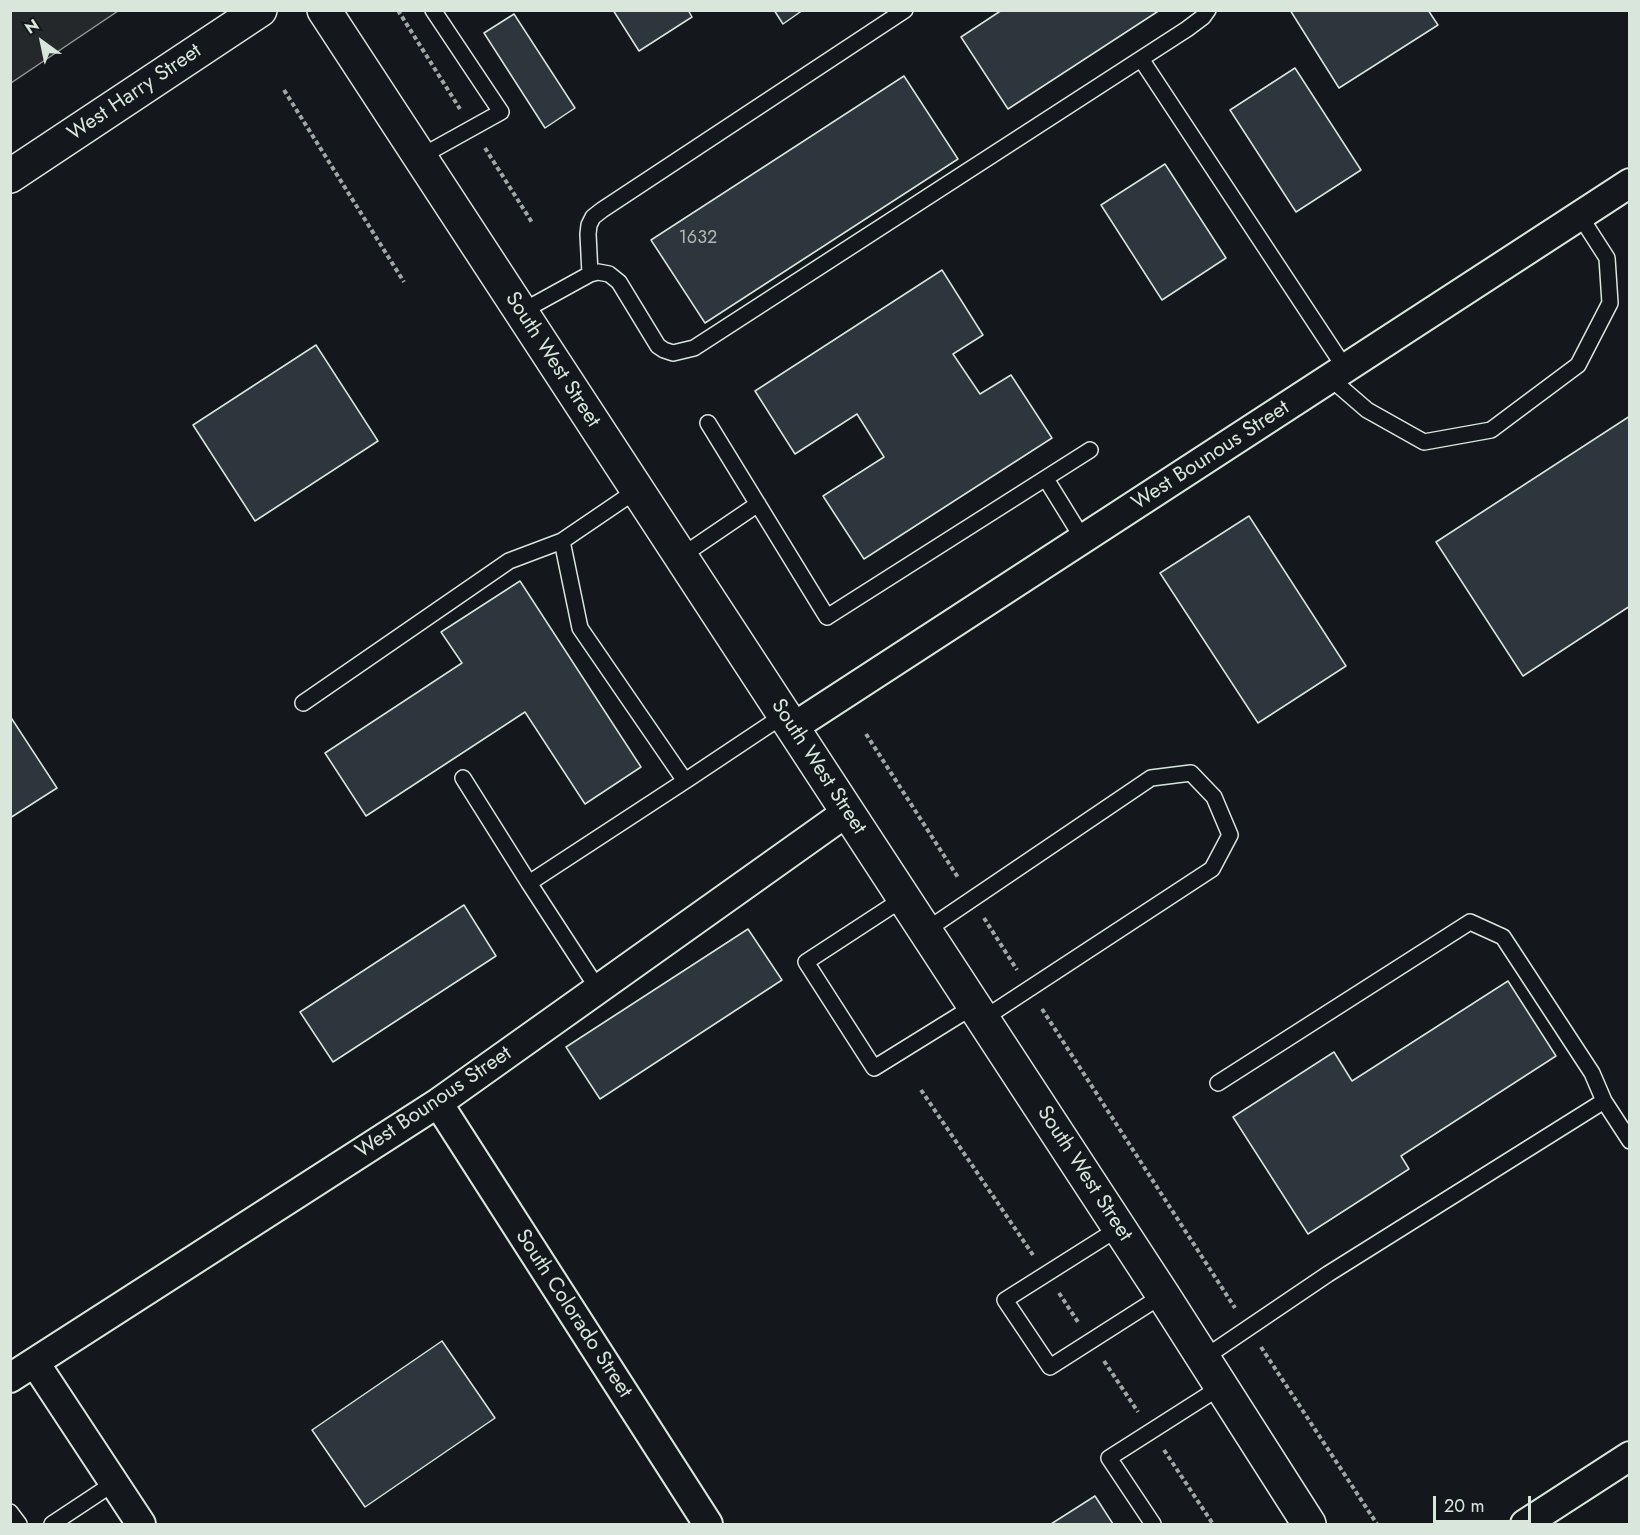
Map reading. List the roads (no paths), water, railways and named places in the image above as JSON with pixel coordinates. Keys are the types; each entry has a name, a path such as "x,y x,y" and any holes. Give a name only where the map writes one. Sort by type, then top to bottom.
{"main road":[{"name":"West Harry Street","path":"10,176 260,10"},
{"name":"South West Street","path":"324,10 1204,1358 1309,1524"}],"street":[{"name":"West Bounous Street","path":"788,721 1083,539 1629,183"},
{"name":"West Bounous Street","path":"18,1372 438,1103 847,812"},
{"name":"South Colorado Street","path":"438,1103 708,1524"},
{"path":"18,1372 114,1483 141,1524"},
{"path":"1528,1524 1629,1456"}],"lane":[{"path":"420,157 501,112 434,10"},
{"path":"590,274 588,234 593,217 905,10"},
{"path":"521,312 590,274 598,272 609,274 619,282 658,346 673,353 694,348 1187,29 1203,17 1208,10"},
{"path":"1141,59 1337,373 1367,410 1424,442 1491,430 1578,365 1610,303 1607,258 1580,216"},
{"path":"708,423 827,617 1090,450"},
{"path":"1046,479 1083,539"},
{"path":"303,703 509,561 562,541 637,490"},
{"path":"680,557 758,504"},
{"path":"562,541 580,628 685,781"},
{"path":"529,883 685,781 788,721"},
{"path":"904,898 806,962 874,1068 1029,989 1212,869 1230,835 1214,797 1191,773 1151,778 925,931"},
{"path":"464,778 598,989"},
{"path":"1218,1083 1470,922 1503,937 1592,1073 1604,1101 1629,1141"},
{"path":"1204,1358 1328,1274 1604,1101"},
{"path":"1119,1228 1005,1300 1043,1358 1050,1367 1163,1295"},
{"path":"1153,1524 1109,1458 1222,1386"},
{"path":"52,1524 114,1483"},
{"path":"10,1512 19,1524"}]}
